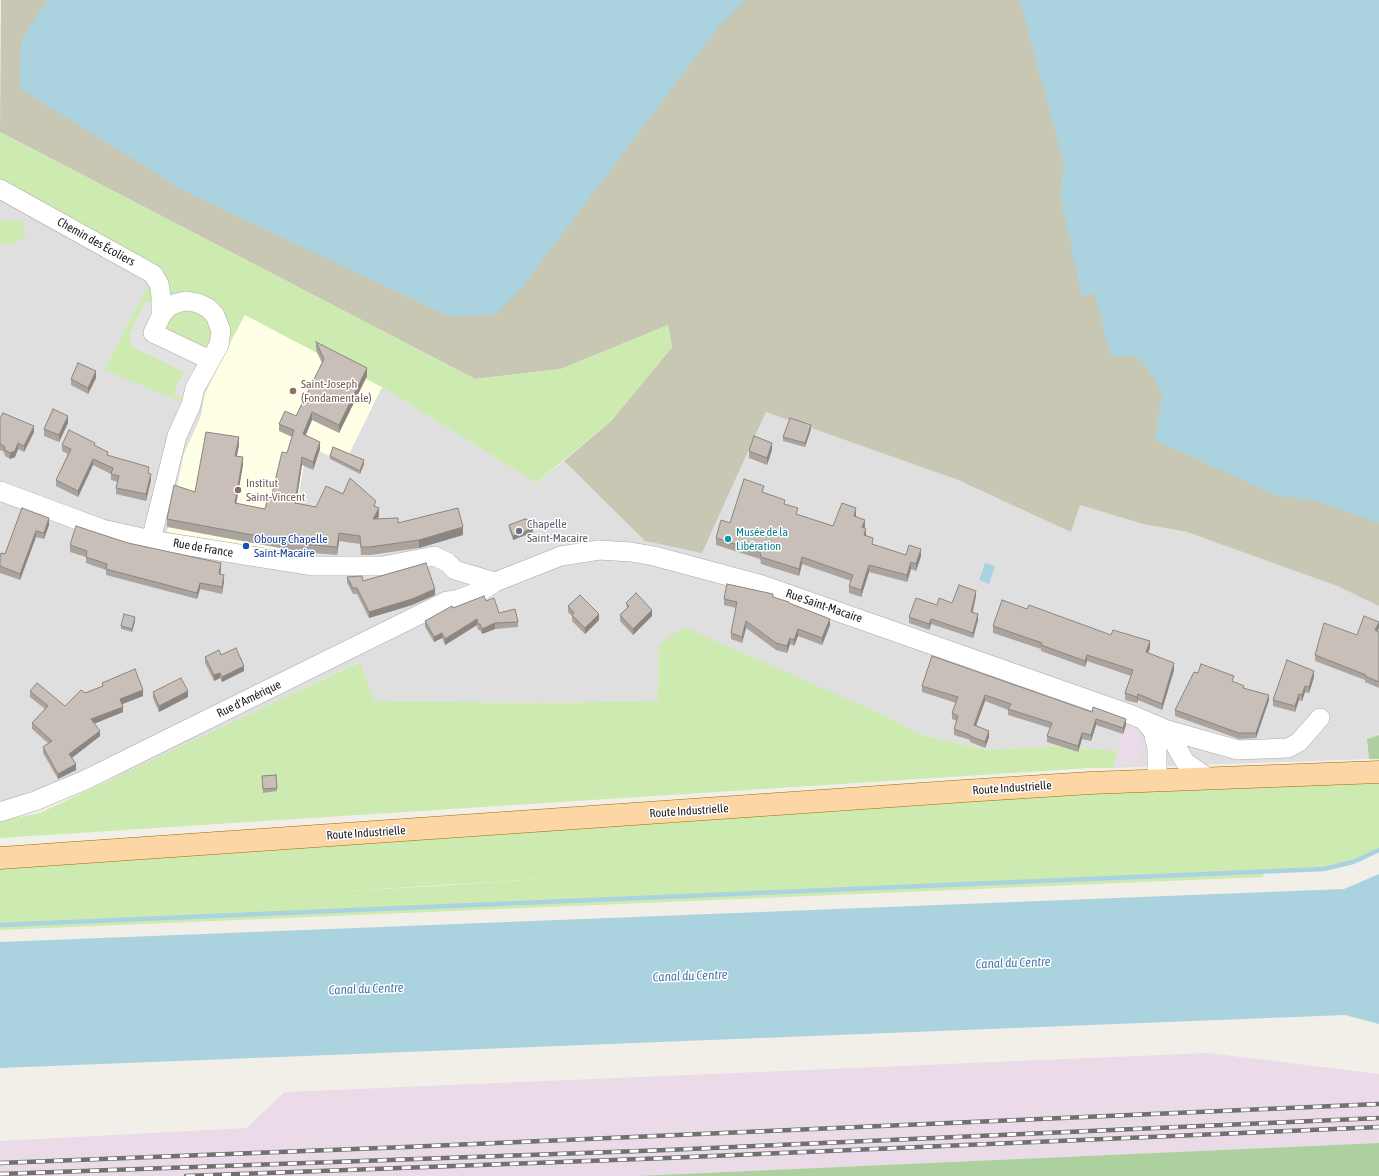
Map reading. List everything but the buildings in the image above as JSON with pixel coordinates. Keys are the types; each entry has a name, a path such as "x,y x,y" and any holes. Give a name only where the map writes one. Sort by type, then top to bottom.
{"main road":[{"name":"Route Industrielle","path":"0,858 964,791 1157,780 1379,772"}],"street":[{"name":"Chemin des Écoliers","path":"0,189 153,274 160,289 161,316"},
{"name":"Chemin des Écoliers","path":"151,540 177,436 191,404 195,388 219,345 221,331 215,316 208,308 198,303 186,301 177,302 168,307 161,316 153,333 210,360"},
{"name":"Rue de France","path":"0,491 102,529 151,540 314,566 383,566 434,556 447,562 455,570 495,582"},
{"name":"Rue Saint-Macaire","path":"495,582 561,556 578,553 610,550 654,556 795,596 1132,715 1145,722 1167,730 1238,750 1288,748 1299,742 1320,718"},
{"path":"447,601 455,591 457,583 455,570"},
{"name":"Rue d'Amérique","path":"0,812 35,802 85,780 447,601 459,599 483,590 495,582"},
{"path":"1145,722 1153,731 1157,748 1157,780"},
{"path":"1167,730 1185,762 1208,778"}],"shaded area":[{"path":"1,0 1379,0 1379,606 1337,586 1187,532 1143,524 1080,505 1071,532 958,480 766,412 702,553 645,541 564,461 612,420 672,347 668,325 561,369 475,379 0,132"},
{"path":"0,194 239,321 205,394 201,416 184,454 167,532 289,552 307,446 345,462 382,387 536,483 564,461 645,541 702,553 766,412 958,480 1071,532 1080,505 1143,524 1187,532 1337,586 1379,606 1379,735 1367,739 1369,759 1113,768 1118,751 1053,746 986,750 919,734 881,714 659,645 658,701 543,703 373,701 359,662 131,771 57,800 0,817"},
{"path":"145,302 156,304 141,334 192,360 195,364 196,370 185,399 175,395 177,384 184,372 133,347 129,334"},
{"path":"245,315 382,387 345,462 307,446 289,552 167,532 184,454 201,416 205,394"},
{"path":"1126,723 1134,726 1141,733 1143,752 1136,763 1114,765"},
{"path":"1208,1053 1379,1074 1379,1143 636,1176 0,1176 0,1141 246,1128 285,1092"}],"green space":[{"path":"0,132 475,379 561,369 668,325 672,347 612,420 536,483 382,387 245,315 226,349 210,360 153,333 154,304 149,304 129,334 133,347 184,372 177,384 185,399 183,402 104,370 149,284 160,289 0,181"},
{"path":"5,220 22,220 26,237 10,245 0,243 0,222"},
{"path":"684,627 881,714 919,734 986,750 1053,746 1118,751 1113,768 1090,768 0,838 0,821 40,813 360,662 374,701 543,703 658,701 659,645"},
{"path":"1379,735 1379,759 1369,759 1367,739"},
{"path":"1379,772 1379,850 1353,862 1324,869 1264,871 1263,877 0,930 0,858","holes":["541,879 437,886 327,892"]},
{"path":"1379,1143 1379,1176 636,1176"}],"water":[{"path":"48,0 745,0 720,25 522,287 495,315 448,316 186,192 21,89 20,59 23,36"},
{"path":"1020,0 1379,0 1379,523 1317,501 1275,495 1155,440 1162,396 1157,382 1138,357 1110,355 1095,293 1082,296 1060,194 1064,164"},
{"path":"985,563 995,566 989,584 979,580"},
{"name":"Canal du Centre","path":"1379,874 1379,1024 1345,1015 0,1068 0,942 1344,889"}],"waterway":[{"path":"0,925 1324,869 1353,862 1379,850"}],"railway":[{"path":"0,1163 406,1147 1379,1104"},
{"path":"0,1174 667,1150 1379,1118"},
{"path":"186,1176 667,1158 1379,1127"}],"place":[{"name":"Saint-Joseph (Fondamentale)","path":"293,391"},
{"name":"Institut Saint-Vincent","path":"238,490"},
{"name":"Chapelle Saint-Macaire","path":"519,531"},
{"name":"Musée de la Libération","path":"728,539"},
{"name":"Obourg Chapelle Saint-Macaire","path":"246,546"}]}
